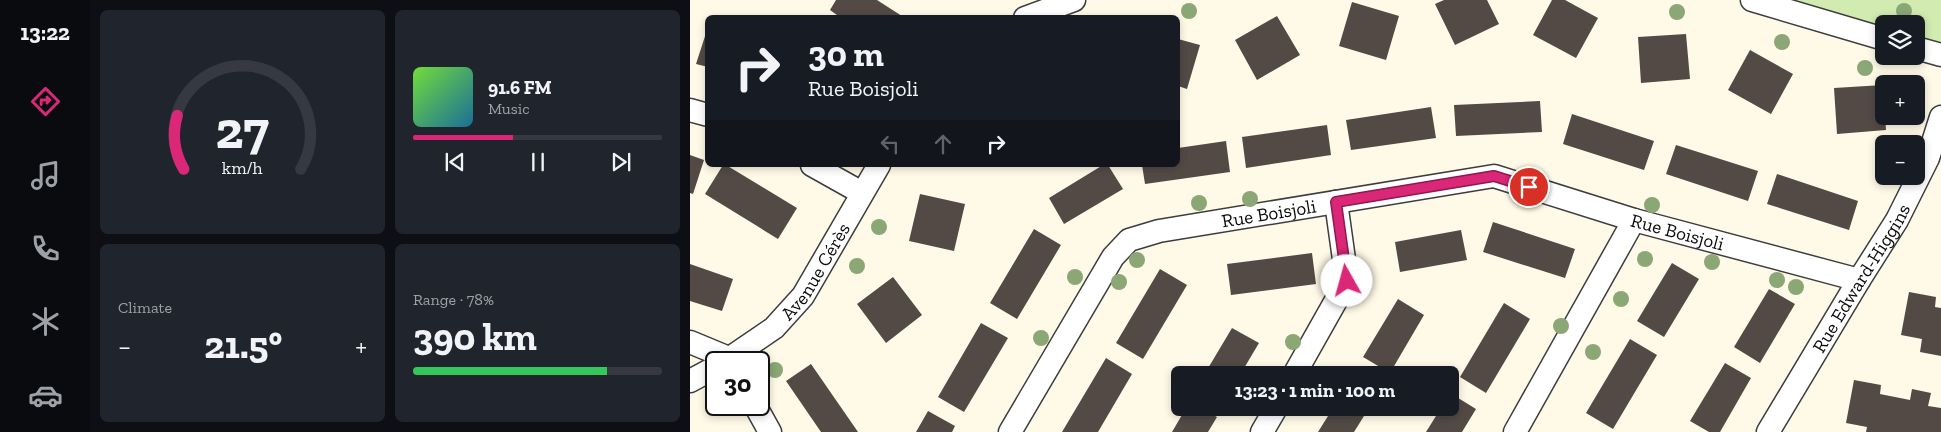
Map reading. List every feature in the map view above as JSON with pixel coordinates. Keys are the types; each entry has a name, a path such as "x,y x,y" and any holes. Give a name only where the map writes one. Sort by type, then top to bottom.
{"street":[{"path":"1033,15 1074,0"},
{"path":"1752,0 1875,35"},
{"path":"1925,51 1941,55"},
{"path":"690,110 705,114"},
{"name":"Rue Edward-Higgins","path":"1768,432 1897,220 1928,158 1941,116"},
{"path":"816,167 862,193"},
{"name":"Avenue Cérès","path":"742,351 774,328 803,296 878,167"},
{"name":"Rue Boisjoli","path":"1010,432 1113,257 1129,240 1160,231 1494,176 1634,220 1859,280"},
{"path":"1299,366 1347,281 1336,202"},
{"path":"1515,432 1634,220"},
{"path":"690,342 705,351"},
{"name":"Avenue Cérès","path":"690,381 705,374"},
{"path":"762,416 770,432"},
{"path":"1262,432 1271,416"}],"green space":[{"path":"1752,0 1941,0 1941,55 1925,51 1925,15 1875,15 1875,36"}],"building":[{"path":"836,0 877,0 900,15 837,15 830,10"},
{"path":"1444,0 1487,0 1499,24 1455,45 1435,4"},
{"path":"1552,0 1565,0 1598,18 1576,58 1533,35"},
{"path":"1352,2 1399,16 1386,60 1339,46"},
{"path":"1277,16 1300,55 1257,80 1235,40"},
{"path":"1686,34 1690,79 1641,83 1638,37"},
{"path":"705,36 705,66 696,64"},
{"path":"1180,40 1200,45 1187,89 1180,87"},
{"path":"1750,50 1793,74 1771,114 1728,90"},
{"path":"1875,85 1875,125 1886,125 1886,130 1837,134 1834,88"},
{"path":"1540,101 1542,132 1456,136 1454,105"},
{"path":"1431,107 1436,138 1351,150 1346,120"},
{"path":"1572,114 1654,141 1644,170 1563,144"},
{"path":"1327,125 1331,155 1246,168 1242,137"},
{"path":"1226,141 1230,172 1145,184 1142,167 1180,167 1180,148"},
{"path":"1676,145 1758,171 1748,201 1666,174"},
{"path":"690,155 704,160 693,194 690,193"},
{"path":"722,167 729,167 797,208 778,239 705,194"},
{"path":"1100,167 1109,167 1123,189 1064,224 1049,198"},
{"path":"1777,174 1858,201 1849,230 1767,204"},
{"path":"920,194 965,204 954,251 909,241"},
{"path":"1493,222 1575,249 1565,278 1483,252"},
{"path":"1034,229 1061,245 1017,319 990,303"},
{"path":"1461,230 1467,260 1400,272 1395,242"},
{"path":"1312,253 1316,284 1231,295 1227,264"},
{"path":"1672,263 1699,279 1664,337 1637,321"},
{"path":"690,264 733,279 722,311 690,301"},
{"path":"1160,269 1187,285 1143,359 1116,343"},
{"path":"893,277 922,315 886,343 857,304"},
{"path":"1769,289 1795,304 1760,363 1734,347"},
{"path":"1909,292 1936,297 1935,307 1941,308 1941,356 1920,352 1922,339 1901,335"},
{"path":"1398,299 1424,315 1394,366 1378,366 1363,357"},
{"path":"1504,303 1530,319 1486,393 1460,377"},
{"path":"981,323 1008,338 964,412 938,397"},
{"path":"1232,328 1259,343 1245,366 1209,366"},
{"path":"1630,339 1657,355 1613,429 1586,413"},
{"path":"1106,358 1132,374 1098,432 1062,432"},
{"path":"1725,363 1751,378 1720,432 1709,432 1690,421"},
{"path":"811,364 858,432 821,432 786,381"},
{"path":"1854,380 1881,385 1880,394 1910,400 1912,389 1931,393 1928,406 1941,408 1941,432 1866,432 1867,427 1846,423"},
{"path":"1459,399 1476,409 1462,432 1426,432 1436,416 1459,416"},
{"path":"928,411 955,426 952,432 916,432"},
{"path":"1181,416 1217,417 1208,432 1172,432"},
{"path":"1328,416 1364,416 1354,432 1318,432"}],"route":[{"path":"1347,281 1336,202 1494,176 1529,187"}]}
